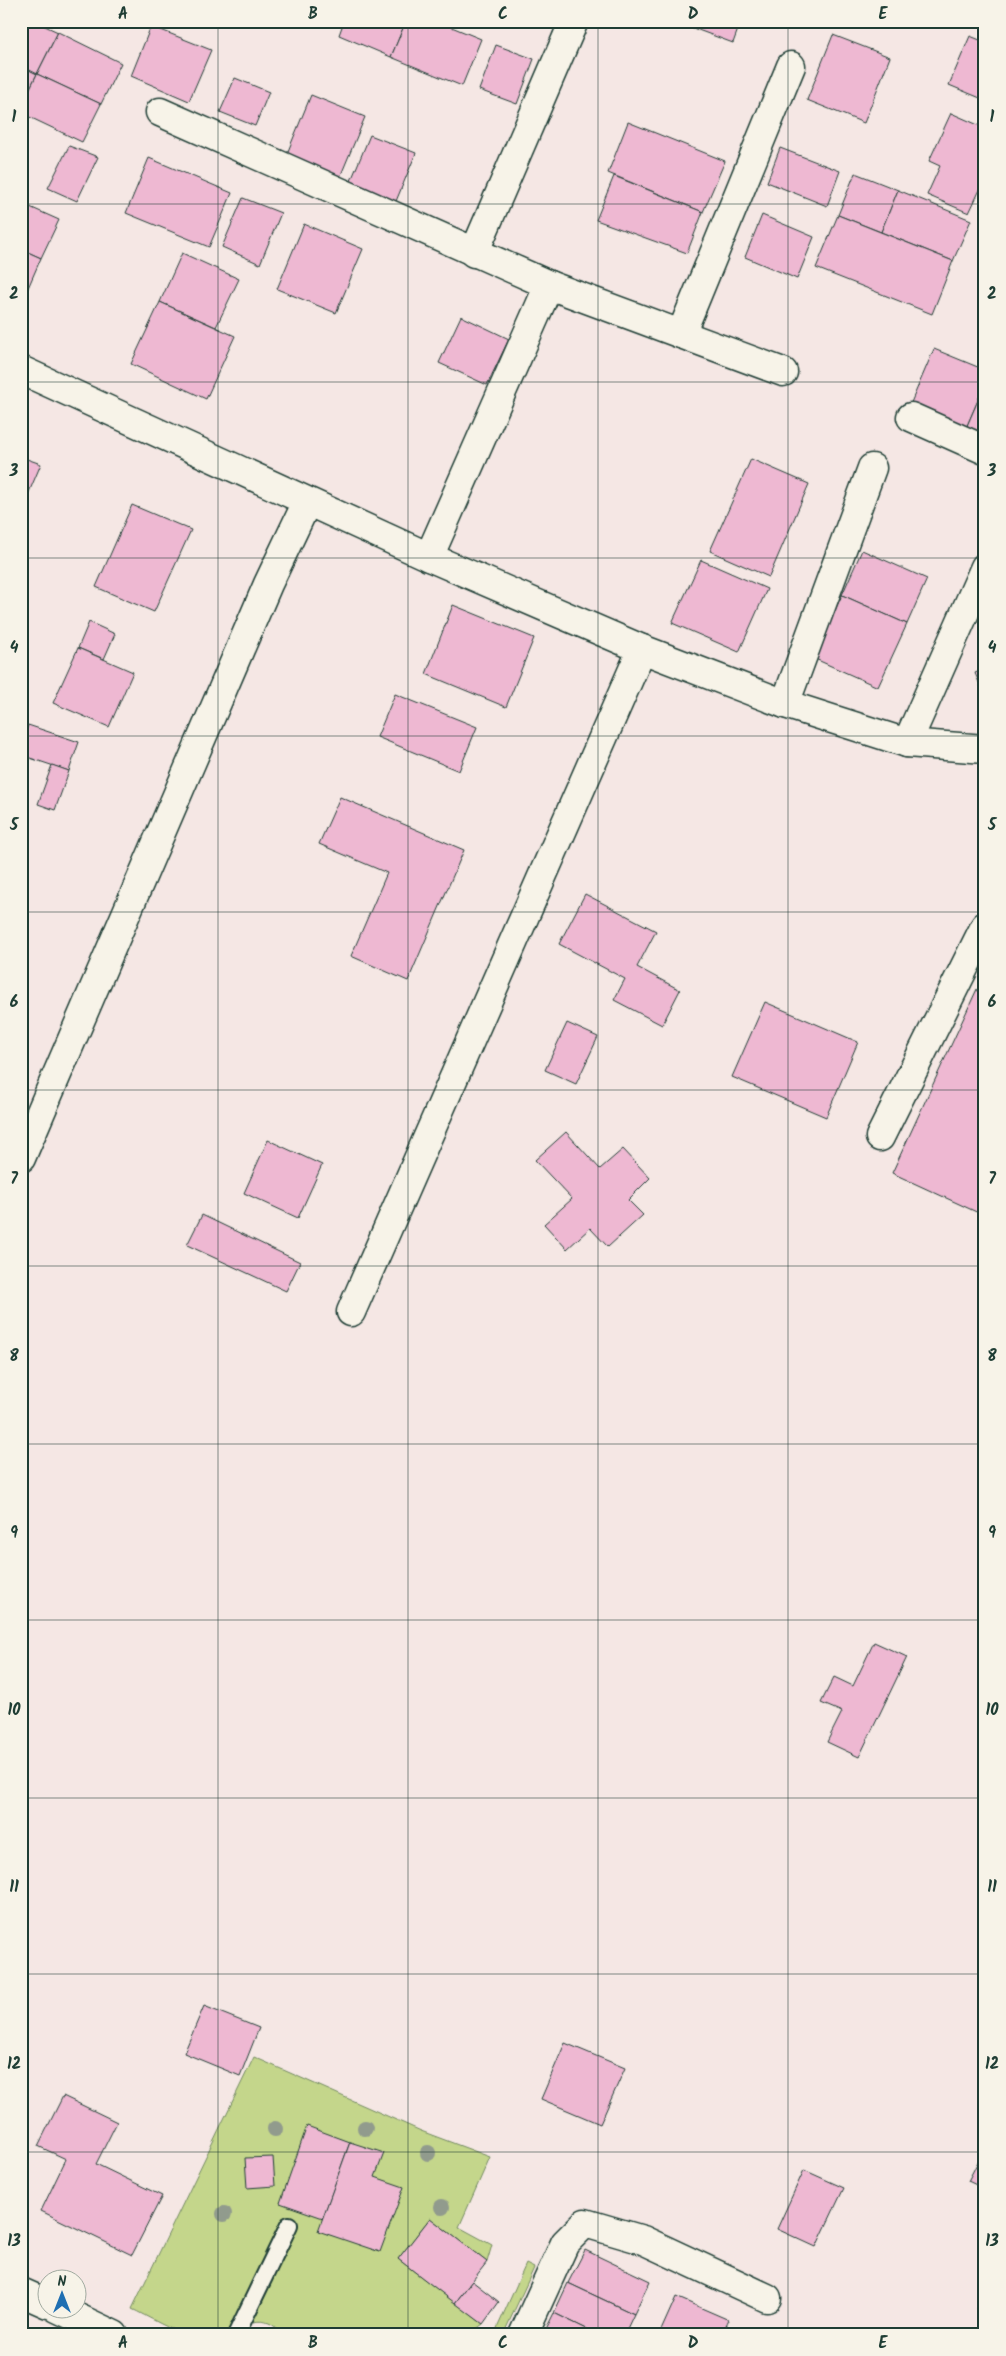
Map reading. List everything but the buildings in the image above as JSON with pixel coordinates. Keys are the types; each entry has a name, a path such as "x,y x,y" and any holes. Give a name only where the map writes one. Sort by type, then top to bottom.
{"street":[{"path":"474,253 574,21"},
{"path":"682,334 791,66"},
{"path":"160,112 549,285 784,372"},
{"path":"429,557 549,285"},
{"path":"21,370 429,557 642,649 785,704 908,743 985,749"},
{"path":"911,417 985,450"},
{"path":"785,704 872,468"},
{"path":"21,1158 264,593 307,502"},
{"path":"908,743 985,567"},
{"path":"351,1312 642,649"},
{"path":"880,1137 985,926"},
{"path":"523,2335 565,2243 585,2223 643,2240 767,2298"},
{"path":"21,2292 38,2300"},
{"path":"79,2318 114,2335"}],"lane":[{"path":"236,2335 289,2225"}],"green space":[{"path":"254,2057 421,2131 490,2157 459,2227 492,2245 487,2262 430,2218 398,2259 483,2324 475,2330 421,2330 418,2335 281,2335 276,2327 262,2321 246,2324 221,2335 207,2336 184,2334 132,2309"},
{"path":"526,2264 534,2268 503,2335 494,2335"}]}
